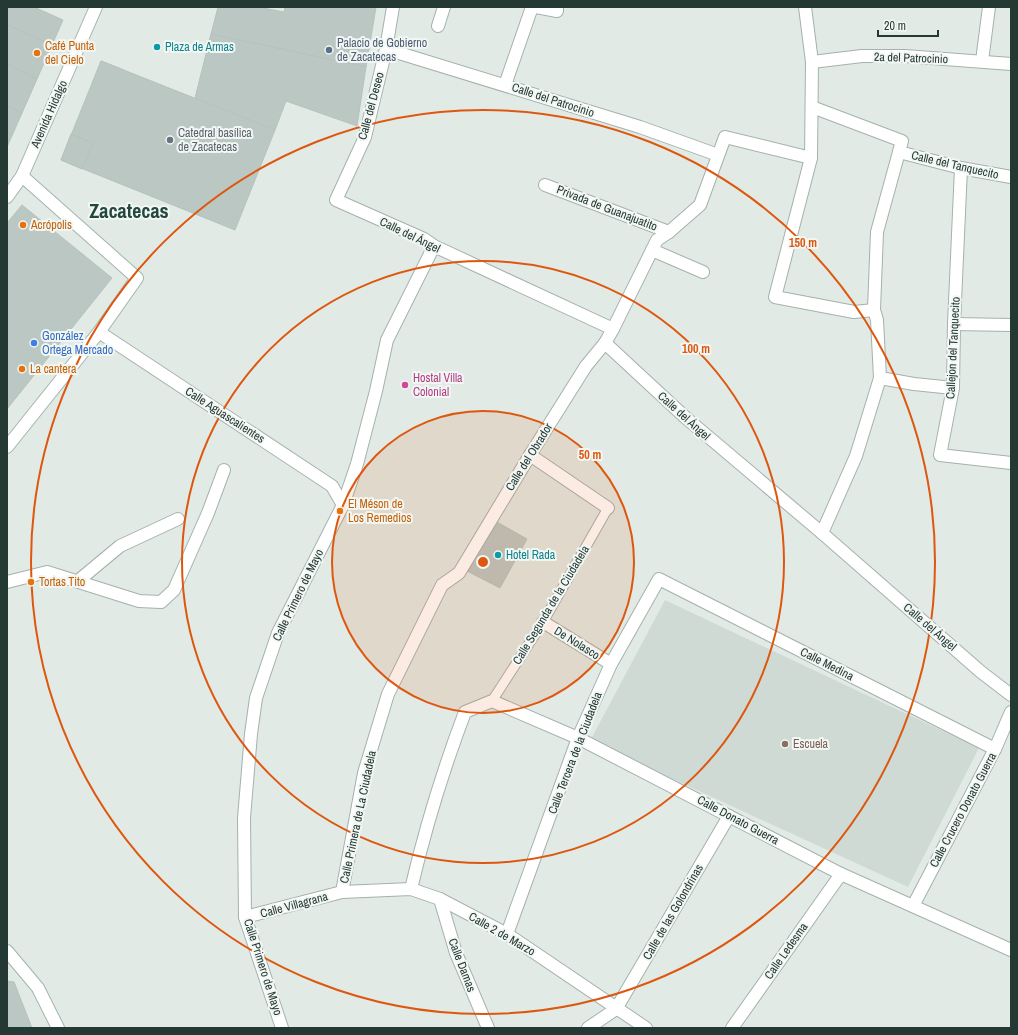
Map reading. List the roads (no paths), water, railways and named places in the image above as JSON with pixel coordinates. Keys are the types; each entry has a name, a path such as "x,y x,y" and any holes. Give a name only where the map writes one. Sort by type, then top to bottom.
{"street":[{"name":"Avenida Hidalgo","path":"7,197 22,176 96,7"},
{"name":"Calle del Deseo","path":"336,200 365,137 386,49 393,7"},
{"path":"438,26 444,7"},
{"path":"505,85 532,7"},
{"path":"536,7 557,9"},
{"path":"805,7 812,62 811,158 775,297 854,312 874,310"},
{"path":"982,61 989,7"},
{"name":"Calle del Patrocinio","path":"386,49 640,127 718,155"},
{"name":"2a del Patrocinio","path":"812,62 862,56 905,56 1011,64"},
{"path":"812,107 902,141 876,232 874,310 878,320 880,378 856,456 822,533"},
{"path":"605,343 657,240 669,232 700,205 725,137 811,158"},
{"name":"Calle del Tanquecito","path":"899,152 961,168 1011,177"},
{"name":"Callejon del Tanquecito","path":"961,168 954,324 953,388 940,455 1011,463"},
{"path":"7,447 99,332 137,278 22,176"},
{"name":"Privada de Guanajuatito","path":"545,185 669,232"},
{"name":"Calle del Ángel","path":"336,200 424,239 434,246 613,329"},
{"name":"Calle Primero de Mayo","path":"282,1028 245,918 244,818 251,734 256,698 278,633 343,505 357,464 388,340 434,246"},
{"path":"652,250 703,272"},
{"path":"954,324 1011,325"},
{"name":"Calle Aguascalientes","path":"99,332 332,486 343,505"},
{"name":"Calle del Ángel","path":"605,343 686,418 1011,696"},
{"name":"Calle del Obrador","path":"459,573 586,366 605,343"},
{"path":"880,378 914,384 953,388"},
{"path":"530,455 608,508"},
{"path":"7,582 47,572 139,601 161,602 174,590 208,513 224,470"},
{"path":"78,581 120,546 178,519"},
{"name":"Calle Primera de La Ciudadela","path":"342,892 364,773 388,694 442,585 459,573"},
{"name":"Calle Tercera de la Ciudadela","path":"507,934 578,738 611,664 659,579"},
{"name":"Calle Medina","path":"659,579 995,749"},
{"name":"De Nolasco","path":"544,622 611,664"},
{"path":"411,889 423,837 465,712 492,701"},
{"name":"Calle Donato Guerra","path":"492,701 578,738 841,874 1011,950"},
{"name":"Calle Crucero Donato Guerra","path":"913,906 995,749 1011,712"},
{"name":"Calle de las Golondrinas","path":"616,1009 729,816"},
{"name":"Calle Ledesma","path":"732,1028 841,874"},
{"name":"Calle 2 de Marzo","path":"342,892 411,889 440,899 507,934 646,1028"},
{"name":"Calle Villagrana","path":"245,918 342,892"},
{"name":"Calle Damas","path":"440,899 456,953 488,1028"},
{"path":"7,951 38,988 58,1028"},
{"path":"588,1028 616,1009"}],"lane":[{"name":"Calle Segunda de la Ciudadela","path":"492,701 544,622 608,508"}],"place":[{"name":"Plaza de Armas","path":"157,47"},
{"name":"Palacio de Gobierno de Zacatecas","path":"329,50"},
{"name":"Café Punta del Cielo","path":"37,53"},
{"name":"Catedral basílica de Zacatecas","path":"170,140"},
{"name":"Acrópolis","path":"23,225"},
{"name":"González Ortega Mercado","path":"34,343"},
{"name":"La cantera","path":"22,369"},
{"name":"Hostal Villa Colonial","path":"405,385"},
{"name":"El Méson de Los Remedios","path":"340,511"},
{"name":"Hotel Rada","path":"498,555"},
{"name":"Tortas Tito","path":"31,582"},
{"name":"Escuela","path":"785,744"}],"district":[{"name":"Zacatecas","path":"129,211"}]}
